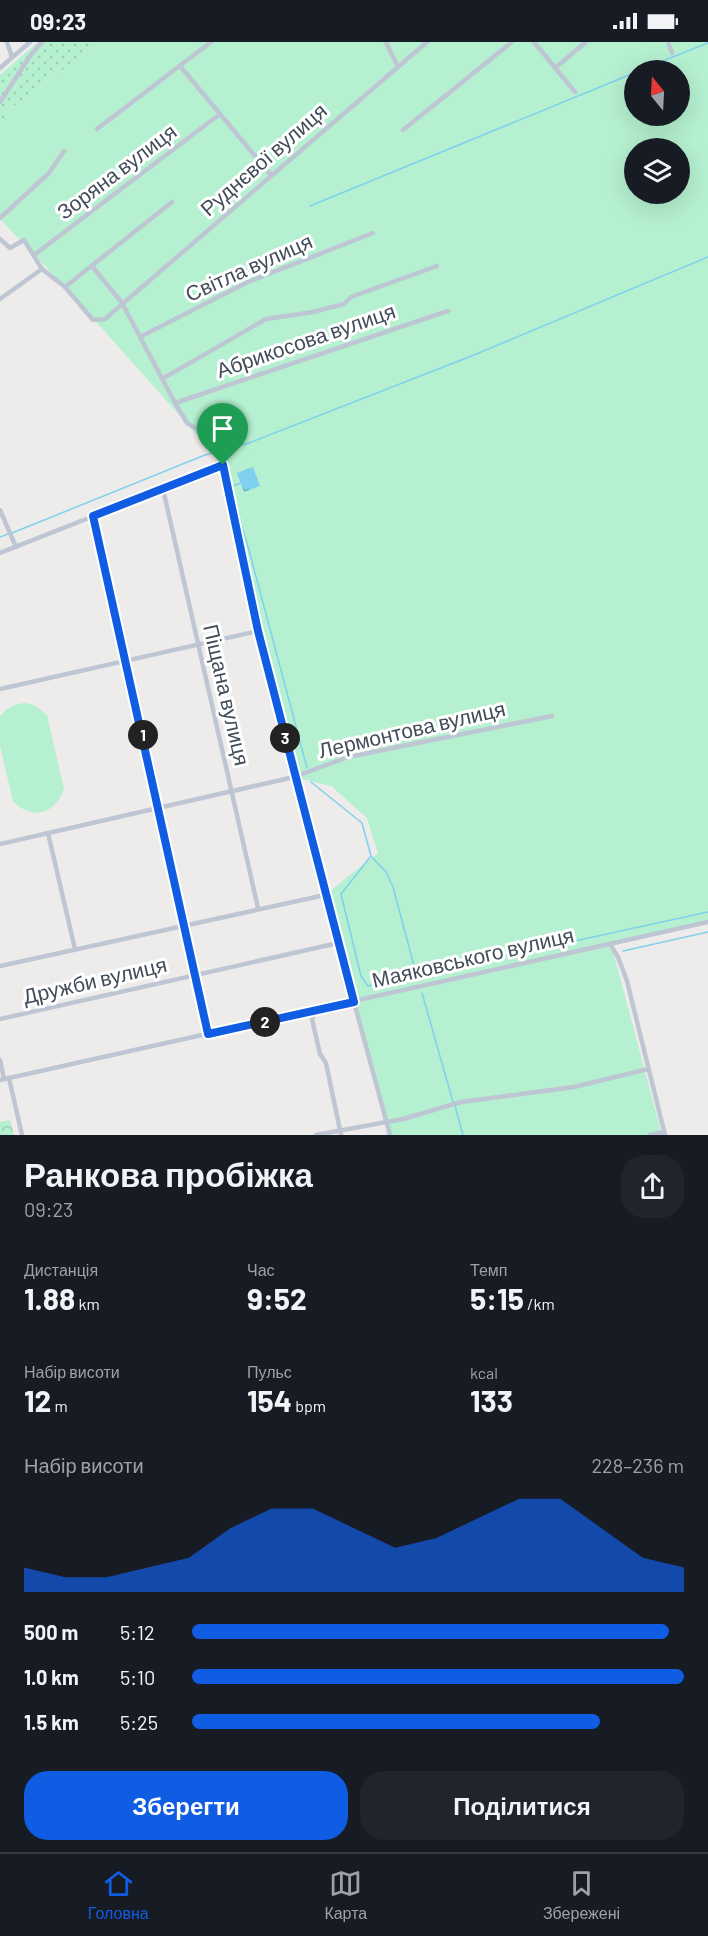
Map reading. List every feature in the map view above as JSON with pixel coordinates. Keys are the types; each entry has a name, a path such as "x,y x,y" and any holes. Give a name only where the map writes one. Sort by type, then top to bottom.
{"street":[{"path":"7,42 12,57"},
{"path":"0,68 30,42"},
{"path":"0,102 30,56 42,42"},
{"path":"97,129 211,42"},
{"path":"386,42 398,67"},
{"path":"403,130 512,42"},
{"path":"534,42 575,92"},
{"path":"555,68 586,42"},
{"path":"668,42 672,52"},
{"name":"Руднєвої вулиця","path":"34,255 42,269 65,287 93,320 105,319 423,43"},
{"path":"180,66 271,176"},
{"name":"Зоряна вулиця","path":"34,255 220,114"},
{"path":"0,218 49,174 64,151"},
{"path":"65,287 172,202"},
{"name":"Світла вулиця","path":"140,337 248,282 373,233"},
{"path":"0,239 10,248 24,240 34,255"},
{"path":"92,266 122,303 188,423 216,440 223,463 258,631 294,777 315,847 325,895 390,1135"},
{"path":"162,379 266,319 313,312 344,304 351,297 437,266"},
{"path":"0,299 42,269"},
{"name":"Абрикосова вулиця","path":"175,403 448,311"},
{"path":"0,553 223,463"},
{"name":"Піщана вулиця","path":"163,489 258,908"},
{"path":"0,510 16,547"},
{"path":"93,516 208,1034"},
{"path":"0,689 258,631"},
{"name":"Лермонтова вулиця","path":"0,844 294,777 348,757 552,716"},
{"path":"48,833 75,949"},
{"path":"0,966 325,895"},
{"name":"Маяковського вулиця","path":"4,1079 708,922"},
{"name":"Дружби вулиця","path":"0,1020 338,943"},
{"path":"610,944 618,957 627,981 664,1133 650,1135"},
{"path":"316,1010 312,1019 320,1054 326,1063 340,1133"},
{"path":"0,1060 22,1135"},
{"path":"316,1135 340,1133 403,1119 461,1102 574,1087 648,1069"}],"green space":[{"path":"38,42 100,42 6,112 0,135 0,75"},
{"path":"100,42 708,42 708,921 354,1001 325,895 378,853 367,818 331,786 294,777 258,631 224,465 65,287 0,219 0,135 6,112"},
{"path":"25,703 34,705 47,715 64,789 55,804 43,812 36,813 28,811 13,801 0,746 0,716 11,706"},
{"path":"611,944 662,1135 390,1135 355,1003"},
{"path":"10,1120 14,1135 0,1135 0,1122"}],"water":[{"path":"253,467 260,486 244,492 237,473"}],"waterway":[{"path":"665,60 708,43"},
{"path":"310,206 624,77"},
{"path":"12,533 205,455 249,443 474,355 708,257"},
{"path":"241,483 230,487 307,768"},
{"path":"0,537 8,534"},
{"path":"311,782 362,823 371,856 341,894 361,976 368,986 708,912"},
{"path":"372,857 386,872 393,887 417,977"},
{"path":"623,951 708,932"},
{"path":"422,993 453,1102"},
{"path":"455,1106 463,1135"}],"route":[{"path":"223,465 258,631 354,1002 208,1034 93,516 223,465"}]}
